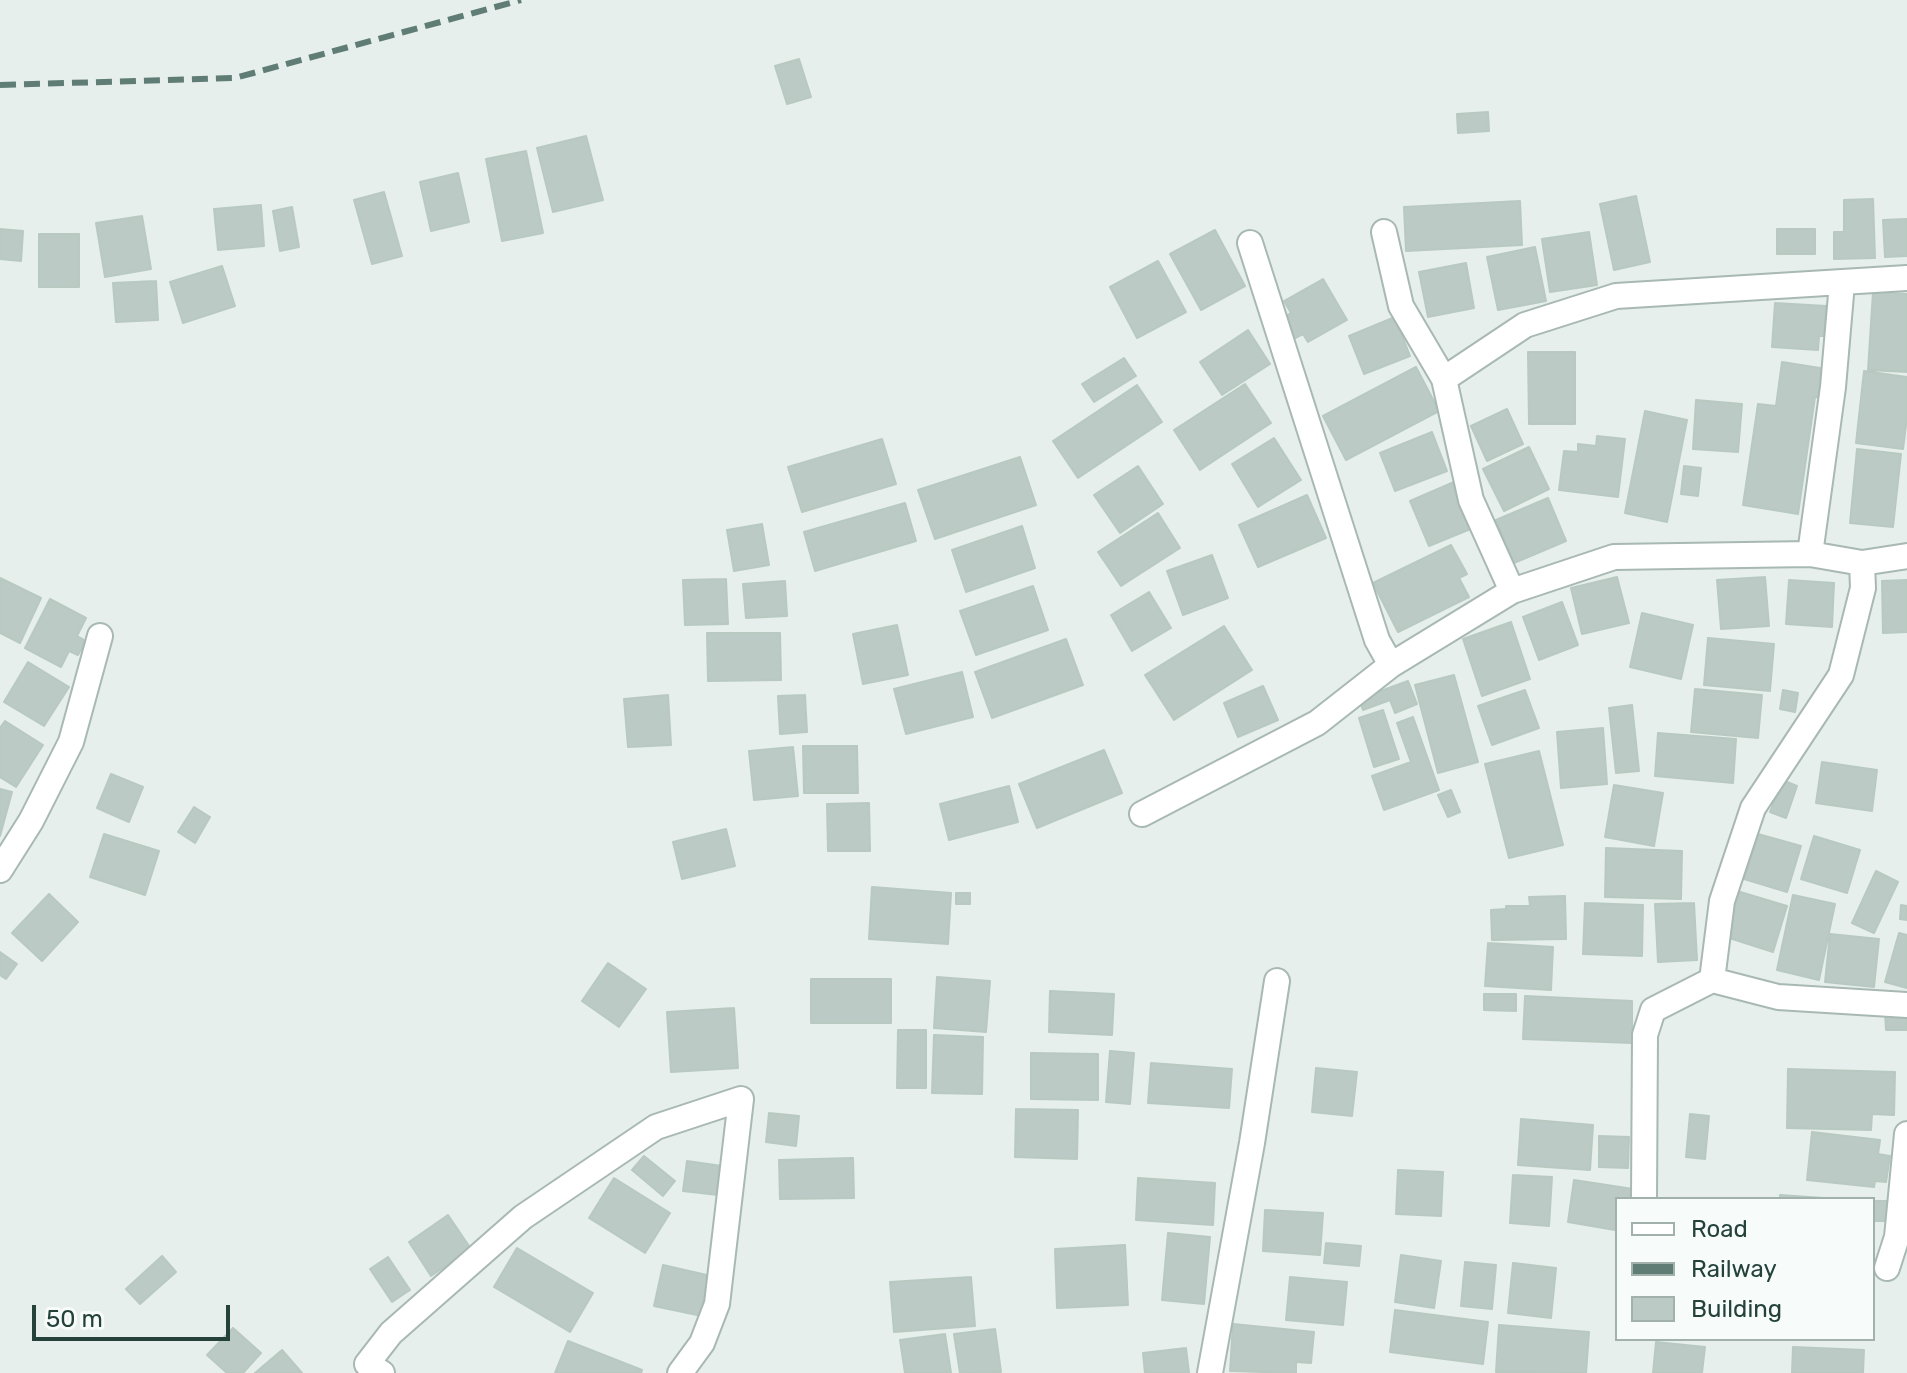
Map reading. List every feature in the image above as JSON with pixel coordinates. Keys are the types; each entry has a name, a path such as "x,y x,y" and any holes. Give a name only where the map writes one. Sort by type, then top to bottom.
{"street":[{"path":"1384,232 1401,306 1444,379 1471,500 1512,591"},
{"path":"1250,243 1377,640 1391,665"},
{"path":"1444,379 1525,325 1616,296 1907,278"},
{"path":"1810,554 1833,387 1842,283"},
{"path":"1142,814 1317,723 1391,665 1512,591 1614,557 1810,554 1862,563 1907,556"},
{"path":"1712,980 1722,901 1753,808 1841,675 1863,588 1862,563"},
{"path":"0,870 31,821 71,742 100,636"},
{"path":"1644,1197 1645,1035 1653,1010 1712,980 1778,997 1907,1005"},
{"path":"1210,1373 1252,1143 1277,981"},
{"path":"382,1373 367,1364 391,1333 523,1217 656,1127 741,1099 717,1304 702,1343 680,1373"},
{"path":"1889,1267 1897,1237 1907,1134"}],"building":[{"path":"799,59 811,97 787,104 775,66"},
{"path":"1488,112 1489,131 1458,133 1457,114"},
{"path":"586,136 603,200 553,212 537,148"},
{"path":"526,151 543,233 502,241 486,159"},
{"path":"458,173 469,222 431,231 420,182"},
{"path":"384,192 402,256 372,264 354,200"},
{"path":"1636,196 1650,262 1614,270 1600,204"},
{"path":"1873,199 1875,258 1834,259 1834,232 1844,232 1844,200"},
{"path":"1520,201 1522,245 1406,251 1404,207"},
{"path":"261,205 264,246 218,250 214,209"},
{"path":"292,207 299,247 280,251 273,211"},
{"path":"142,216 151,269 105,277 96,223"},
{"path":"1907,219 1907,256 1885,257 1883,220"},
{"path":"0,229 23,231 21,261 0,259"},
{"path":"1777,229 1815,229 1815,254 1777,254"},
{"path":"1215,230 1245,286 1201,310 1170,254"},
{"path":"1589,232 1597,285 1550,292 1542,239"},
{"path":"39,234 79,234 79,287 39,287"},
{"path":"1535,247 1546,301 1498,310 1487,257"},
{"path":"1158,261 1186,312 1137,338 1110,287"},
{"path":"1466,263 1474,308 1428,317 1419,272"},
{"path":"222,266 235,306 183,323 170,282"},
{"path":"1323,279 1347,320 1308,342 1303,334 1293,339 1282,318 1291,313 1284,301"},
{"path":"156,281 158,320 116,322 113,283"},
{"path":"1873,292 1907,294 1907,372 1868,370"},
{"path":"1775,303 1826,306 1824,336 1819,336 1818,350 1772,347"},
{"path":"1395,317 1410,356 1364,374 1349,336"},
{"path":"1248,330 1270,364 1222,395 1200,362"},
{"path":"1528,352 1575,352 1575,424 1529,424"},
{"path":"1124,358 1136,376 1094,402 1082,384"},
{"path":"1782,362 1826,369 1821,398 1815,397 1798,514 1743,505 1758,404 1776,406"},
{"path":"1416,367 1439,411 1346,460 1323,416"},
{"path":"1864,371 1907,377 1903,449 1856,443"},
{"path":"1245,384 1271,423 1200,470 1174,430"},
{"path":"1137,385 1162,422 1078,478 1053,441"},
{"path":"1696,400 1742,404 1738,452 1693,449"},
{"path":"1507,409 1523,444 1487,461 1471,426"},
{"path":"1645,411 1687,420 1667,522 1625,513"},
{"path":"1432,432 1447,471 1395,491 1380,453"},
{"path":"1597,436 1625,439 1618,497 1559,490 1564,451 1578,452 1578,444 1596,446"},
{"path":"1274,438 1301,480 1258,507 1232,464"},
{"path":"882,439 896,484 802,512 788,467"},
{"path":"1529,447 1549,489 1504,511 1483,469"},
{"path":"1857,449 1901,454 1893,527 1850,523"},
{"path":"1020,457 1036,505 935,539 918,490"},
{"path":"1138,466 1163,504 1120,533 1094,495"},
{"path":"1684,466 1701,468 1698,496 1681,494"},
{"path":"1454,482 1473,528 1429,546 1410,501"},
{"path":"1307,495 1326,538 1258,567 1239,525"},
{"path":"1548,498 1566,541 1514,563 1496,520"},
{"path":"905,503 916,541 815,571 804,532"},
{"path":"1158,513 1180,548 1121,586 1098,552"},
{"path":"762,524 769,565 734,571 727,530"},
{"path":"1022,526 1035,568 966,592 952,550"},
{"path":"1451,545 1467,574 1459,578 1469,597 1398,632 1373,583"},
{"path":"1212,555 1228,598 1183,615 1167,571"},
{"path":"1617,577 1629,623 1582,634 1571,588"},
{"path":"1765,577 1769,626 1721,629 1717,580"},
{"path":"0,578 41,598 20,643 0,633"},
{"path":"726,579 728,624 685,625 683,580"},
{"path":"1789,580 1834,583 1832,627 1786,624"},
{"path":"1907,580 1907,632 1883,633 1882,581"},
{"path":"785,581 787,616 746,618 743,584"},
{"path":"1033,586 1048,630 976,655 960,611"},
{"path":"1149,592 1171,628 1132,651 1111,615"},
{"path":"50,599 86,618 77,636 86,641 78,655 69,651 61,667 25,648"},
{"path":"1562,602 1578,645 1539,660 1523,617"},
{"path":"1642,613 1693,625 1681,679 1630,667"},
{"path":"1511,622 1530,679 1482,696 1463,639"},
{"path":"897,625 908,675 863,684 853,634"},
{"path":"1224,626 1252,670 1174,720 1145,675"},
{"path":"707,633 780,633 781,680 708,681"},
{"path":"1708,638 1774,644 1770,691 1704,685"},
{"path":"1066,639 1083,685 992,718 975,672"},
{"path":"28,662 69,687 44,726 4,702"},
{"path":"962,672 973,717 906,734 894,689"},
{"path":"1454,675 1478,762 1438,773 1415,685"},
{"path":"1408,681 1417,704 1395,713 1390,700 1363,710 1359,699"},
{"path":"1263,686 1278,720 1238,737 1224,703"},
{"path":"1695,689 1762,695 1758,738 1691,732"},
{"path":"1525,690 1539,728 1492,745 1478,706"},
{"path":"1783,690 1798,693 1795,712 1780,709"},
{"path":"668,695 671,745 628,747 624,699"},
{"path":"805,695 807,732 780,734 778,696"},
{"path":"1632,705 1639,771 1616,773 1609,708"},
{"path":"1383,710 1399,759 1374,767 1359,718"},
{"path":"1413,717 1439,790 1384,810 1372,776 1411,762 1397,723"},
{"path":"5,721 43,745 16,787 0,777 0,728"},
{"path":"1603,728 1607,784 1561,788 1557,732"},
{"path":"1658,733 1736,739 1733,783 1655,776"},
{"path":"803,746 857,746 858,793 804,793"},
{"path":"793,747 798,796 754,800 749,751"},
{"path":"1104,750 1122,793 1037,828 1019,784"},
{"path":"1539,751 1563,845 1509,858 1485,764"},
{"path":"1822,762 1877,770 1872,811 1816,803"},
{"path":"111,774 143,787 129,822 97,808"},
{"path":"1782,780 1797,786 1786,818 1770,812"},
{"path":"1614,785 1663,793 1654,846 1605,837"},
{"path":"1009,786 1018,822 949,840 940,804"},
{"path":"0,789 12,792 0,836"},
{"path":"1451,790 1460,812 1448,817 1438,795"},
{"path":"869,803 870,851 828,851 827,804"},
{"path":"194,807 210,817 195,843 178,832"},
{"path":"726,829 735,866 682,879 673,842"},
{"path":"104,834 159,851 145,895 90,877"},
{"path":"1758,834 1801,846 1787,892 1744,879"},
{"path":"1814,836 1860,850 1847,893 1801,879"},
{"path":"1606,848 1682,851 1681,899 1605,897"},
{"path":"1876,871 1898,882 1874,933 1852,923"},
{"path":"872,887 951,893 948,944 869,939"},
{"path":"1737,891 1787,906 1773,952 1723,936"},
{"path":"956,893 970,893 970,904 956,904"},
{"path":"49,894 78,922 42,961 12,933"},
{"path":"1793,895 1835,904 1819,980 1777,970"},
{"path":"1565,896 1566,939 1492,940 1491,910 1506,909 1506,906 1530,906 1529,897"},
{"path":"1585,903 1643,905 1642,956 1583,954"},
{"path":"1694,903 1697,960 1658,962 1655,904"},
{"path":"1901,905 1907,906 1907,920 1900,919"},
{"path":"1899,933 1907,935 1907,988 1885,982"},
{"path":"1830,934 1879,939 1874,987 1825,982"},
{"path":"1488,943 1553,947 1551,990 1485,986"},
{"path":"0,952 17,964 6,979 0,975"},
{"path":"608,963 646,989 619,1027 582,1001"},
{"path":"937,977 990,981 986,1032 934,1028"},
{"path":"811,979 891,979 891,1023 811,1023"},
{"path":"1050,991 1114,994 1112,1035 1049,1032"},
{"path":"1484,994 1516,994 1516,1011 1484,1010"},
{"path":"1525,996 1632,1001 1632,1043 1523,1039"},
{"path":"734,1008 738,1068 671,1072 667,1012"},
{"path":"1885,1012 1907,1012 1907,1030 1886,1030"},
{"path":"898,1030 926,1030 926,1088 897,1088"},
{"path":"934,1035 983,1037 982,1094 932,1093"},
{"path":"1110,1051 1134,1053 1130,1104 1106,1102"},
{"path":"1031,1053 1098,1054 1098,1100 1031,1099"},
{"path":"1151,1063 1232,1069 1229,1108 1148,1103"},
{"path":"1316,1068 1357,1072 1352,1116 1312,1112"},
{"path":"1788,1069 1895,1072 1894,1115 1872,1114 1871,1130 1787,1128"},
{"path":"1016,1109 1078,1110 1077,1159 1015,1157"},
{"path":"769,1113 799,1116 796,1146 766,1142"},
{"path":"1690,1114 1709,1116 1705,1159 1686,1157"},
{"path":"1521,1119 1593,1125 1590,1170 1518,1165"},
{"path":"1812,1132 1880,1140 1878,1154 1890,1156 1886,1182 1875,1181 1874,1187 1807,1180"},
{"path":"1599,1136 1629,1137 1628,1168 1599,1167"},
{"path":"644,1156 675,1181 663,1196 632,1170"},
{"path":"853,1158 854,1198 780,1199 779,1160"},
{"path":"687,1161 722,1166 718,1195 683,1191"},
{"path":"1398,1170 1443,1172 1441,1216 1396,1214"},
{"path":"1513,1175 1552,1177 1549,1226 1510,1223"},
{"path":"614,1178 670,1213 645,1253 589,1218"},
{"path":"1138,1178 1215,1183 1213,1225 1136,1220"},
{"path":"1574,1180 1633,1189 1631,1197 1615,1197 1615,1230 1568,1222"},
{"path":"1875,1201 1894,1201 1894,1221 1875,1221"},
{"path":"1265,1210 1323,1213 1320,1255 1263,1251"},
{"path":"448,1215 471,1249 431,1276 409,1242"},
{"path":"1168,1233 1210,1237 1204,1304 1162,1300"},
{"path":"1326,1243 1361,1246 1359,1266 1324,1263"},
{"path":"1125,1245 1128,1305 1057,1308 1055,1249"},
{"path":"517,1248 593,1293 570,1332 494,1287"},
{"path":"1401,1255 1441,1261 1434,1308 1395,1302"},
{"path":"162,1256 176,1272 140,1304 126,1289"},
{"path":"388,1257 410,1290 392,1302 370,1269"},
{"path":"1465,1262 1496,1265 1492,1309 1461,1306"},
{"path":"1513,1263 1556,1268 1551,1318 1508,1313"},
{"path":"663,1265 711,1276 702,1316 654,1306"},
{"path":"971,1277 975,1326 894,1332 890,1282"},
{"path":"1290,1277 1347,1282 1343,1325 1286,1320"},
{"path":"1395,1310 1488,1322 1483,1364 1390,1352"},
{"path":"1233,1324 1314,1332 1311,1363 1296,1362 1296,1373 1230,1371"},
{"path":"1499,1325 1589,1332 1586,1373 1496,1372"},
{"path":"233,1328 261,1353 243,1373 227,1373 207,1355"},
{"path":"995,1329 1001,1372 960,1373 954,1334"},
{"path":"945,1334 951,1373 905,1373 900,1340"},
{"path":"568,1341 642,1370 641,1373 555,1373"},
{"path":"1656,1342 1705,1347 1702,1373 1653,1373"},
{"path":"1793,1347 1864,1350 1863,1373 1792,1373"},
{"path":"1186,1348 1189,1373 1145,1373 1143,1353"},
{"path":"282,1350 302,1373 255,1373"}],"railway":[{"path":"0,85 235,78 521,0"}]}
